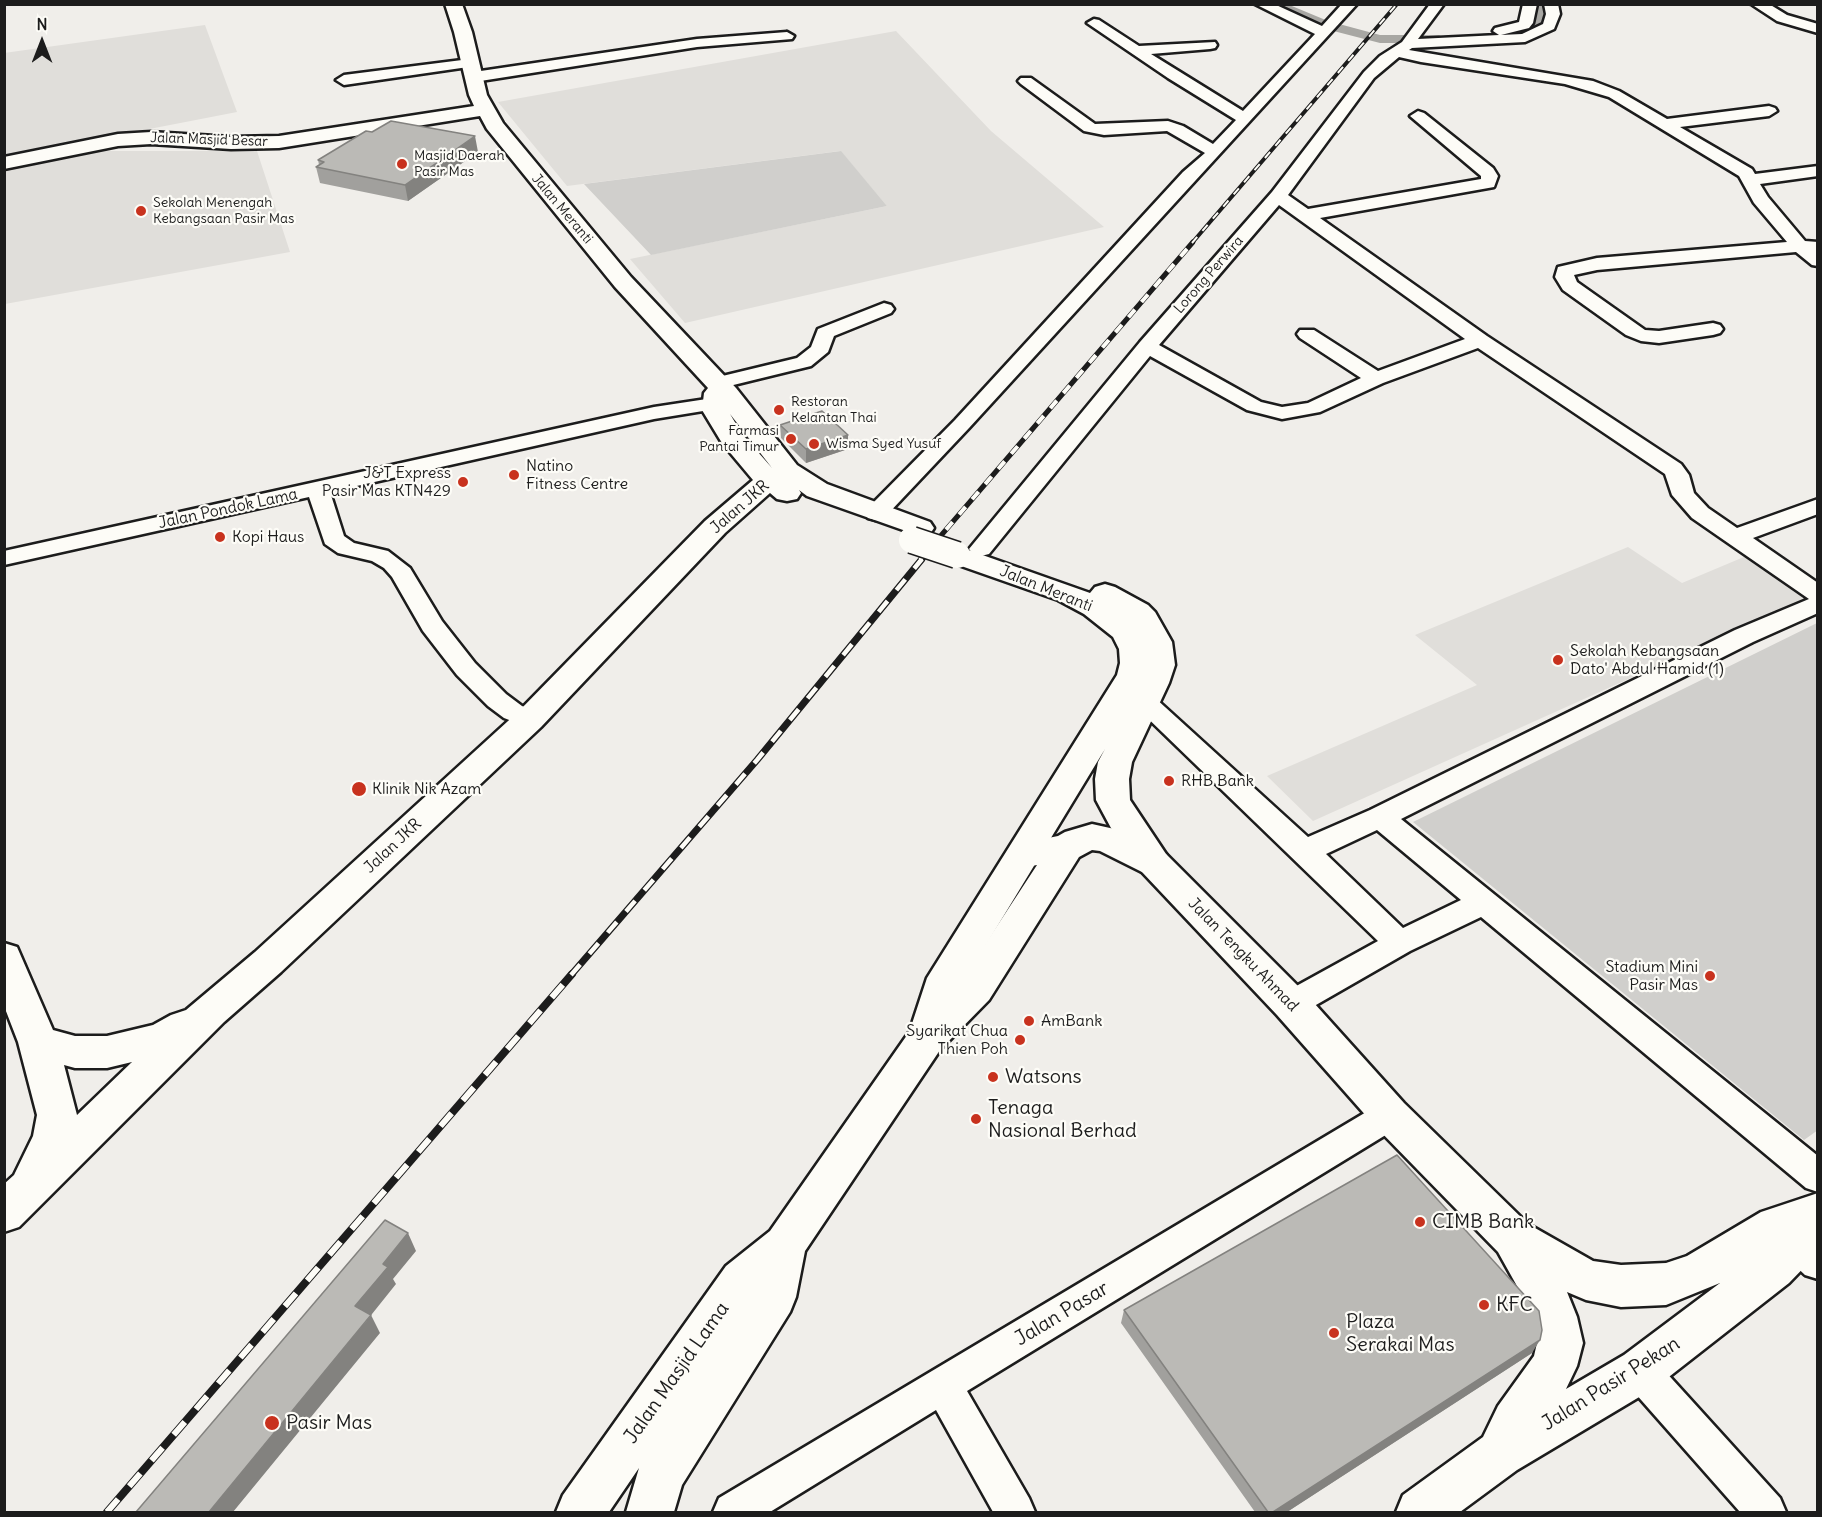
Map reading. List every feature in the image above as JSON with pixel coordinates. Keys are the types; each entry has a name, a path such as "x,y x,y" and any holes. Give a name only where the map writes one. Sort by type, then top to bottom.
{"main road":[{"name":"Jalan Meranti","path":"453,4 484,110 520,159 588,241 721,393 721,422 758,471 778,476 876,513 916,534"},
{"name":"Jalan Masjid Besar","path":"4,163 126,139 231,143 279,142 484,110"},
{"name":"Jalan Meranti","path":"778,476 798,499 968,549 1095,607 1127,617 1144,619 1157,642 1159,665 1145,703 1115,762 1113,800 1123,819 1142,843 1154,864"},
{"name":"Jalan JKR","path":"13,1205 210,1011 277,954 530,719 715,527 778,476"},
{"path":"715,527 774,507 819,507"},
{"name":"Jalan Meranti","path":"926,1039 946,978 1025,854 1133,675 1134,649 1126,632 1127,617"},
{"name":"Jalan Tengku Ahmad","path":"1025,854 1067,848 1077,841 1092,837 1107,839 1154,864 1291,1004 1390,1115 1514,1238"},
{"path":"926,1039 976,989 1067,848"},
{"path":"4,957 38,1042 57,1116 54,1136 45,1156 13,1205"},
{"path":"38,1042 75,1052 107,1052 162,1039 210,1011"},
{"name":"Jalan Masjid Lama","path":"580,1512 742,1280 785,1245 926,1039"},
{"path":"1514,1238 1586,1280 1621,1286 1666,1284 1702,1270 1776,1226 1813,1235"},
{"name":"Jalan Pasir Pekan","path":"1420,1512 1500,1453 1640,1371 1738,1297 1813,1235"},
{"path":"1500,1453 1515,1423 1554,1366 1560,1343 1552,1309 1514,1238"},
{"name":"Jalan Masjid Lama","path":"650,1512 660,1476 710,1394 774,1297 785,1245"}],"street":[{"path":"1262,4 1331,26"},
{"path":"1287,4 1331,26"},
{"path":"876,513 962,424 1350,4"},
{"name":"Lorong Perwira","path":"968,549 1278,196 1369,75 1384,59 1409,42 1437,4"},
{"path":"1409,42 1515,29 1524,25 1528,20 1530,4"},
{"path":"1409,42 1525,38 1549,26 1553,14 1551,4"},
{"path":"1758,4 1782,18 1818,29"},
{"path":"1094,23 1245,119"},
{"path":"344,80 472,70 697,43 788,36"},
{"path":"1409,42 1421,58 1587,84 1614,94 1737,165 1752,180 1760,199 1809,246 1818,261"},
{"path":"1136,51 1210,45"},
{"path":"1026,81 1090,128 1104,130 1168,126 1178,129 1215,152"},
{"path":"1666,124 1769,111"},
{"path":"1305,215 1488,183 1490,180 1486,172 1418,116"},
{"path":"1752,180 1818,171"},
{"path":"1278,196 1480,340 1673,469 1678,475 1683,495 1689,503 1818,594"},
{"path":"1713,329 1659,337 1641,335 1570,286 1564,278 1565,271 1597,264 1809,246"},
{"name":"Jalan Pondok Lama","path":"4,558 318,490 654,413 721,393 804,362 821,348 825,333 829,330 884,309"},
{"path":"1307,334 1376,379"},
{"path":"1147,346 1254,406 1282,413 1313,408 1376,379 1480,340"},
{"path":"318,490 333,539 346,548 380,556 402,573 432,625 466,669 497,700 513,712 530,719"},
{"path":"1735,537 1818,506"},
{"path":"1305,851 1380,817 1744,636 1818,604"},
{"path":"1145,703 1305,851 1399,943"},
{"path":"1380,817 1818,1177"},
{"path":"1291,1004 1399,943 1484,902"},
{"name":"Jalan Pasar","path":"733,1512 944,1387 1390,1115"},
{"path":"1640,1371 1763,1512"},
{"path":"944,1387 1015,1512"}],"shaded area":[{"path":"205,25 237,112 5,157 4,53"},
{"path":"896,31 991,131 1104,227 685,323 630,259 887,206 840,151 567,186 498,102"},
{"name":"Sekolah Menengah Kebangsaan Pasir Mas","path":"99,151 257,151 290,252 5,304 5,170"},
{"path":"841,151 887,206 651,255 584,184"},
{"name":"Sekolah Kebangsaan Dato' Abdul Hamid (1)","path":"1628,547 1682,583 1751,554 1815,595 1313,821 1267,776 1477,685 1415,635"},
{"name":"Stadium Mini Pasir Mas","path":"1817,623 1818,1130 1804,1140 1413,822"}],"building":[{"path":"391,121 475,136 405,185 316,167 324,162 318,160 366,131 372,132"},
{"path":"822,411 848,435 806,449 780,425"},
{"name":"Plaza Serakai Mas","path":"1397,1155 1539,1311 1542,1330 1540,1340 1273,1512 1268,1512 1124,1310"},
{"path":"385,1220 408,1233 383,1264 388,1267 355,1306 371,1315 209,1512 136,1512"}],"waterway":[{"path":"1274,4 1323,24 1380,39 1439,39"},
{"path":"1481,38 1513,35 1531,29 1542,15 1540,4"}],"railway":[{"path":"1192,243 1397,4"},
{"path":"920,560 1193,242"},
{"path":"571,975 757,760 922,559"},
{"path":"107,1512 572,974"}],"place":[{"name":"Masjid Daerah Pasir Mas","path":"402,164"},
{"name":"Sekolah Menengah Kebangsaan Pasir Mas","path":"141,211"},
{"name":"Restoran Kelantan Thai","path":"779,410"},
{"name":"Farmasi Pantai Timur","path":"791,439"},
{"name":"Wisma Syed Yusuf","path":"814,444"},
{"name":"Natino Fitness Centre","path":"514,475"},
{"name":"J&T Express Pasir Mas KTN429","path":"463,482"},
{"name":"Kopi Haus","path":"220,537"},
{"name":"Sekolah Kebangsaan Dato' Abdul Hamid (1)","path":"1558,660"},
{"name":"RHB Bank","path":"1169,781"},
{"name":"Klinik Nik Azam","path":"359,789"},
{"name":"Stadium Mini Pasir Mas","path":"1710,976"},
{"name":"AmBank","path":"1029,1021"},
{"name":"Syarikat Chua Thien Poh","path":"1020,1040"},
{"name":"Watsons","path":"993,1077"},
{"name":"Tenaga Nasional Berhad","path":"976,1119"},
{"name":"CIMB Bank","path":"1420,1222"},
{"name":"KFC","path":"1484,1305"},
{"name":"Plaza Serakai Mas","path":"1334,1333"},
{"name":"Pasir Mas","path":"272,1423"}]}
